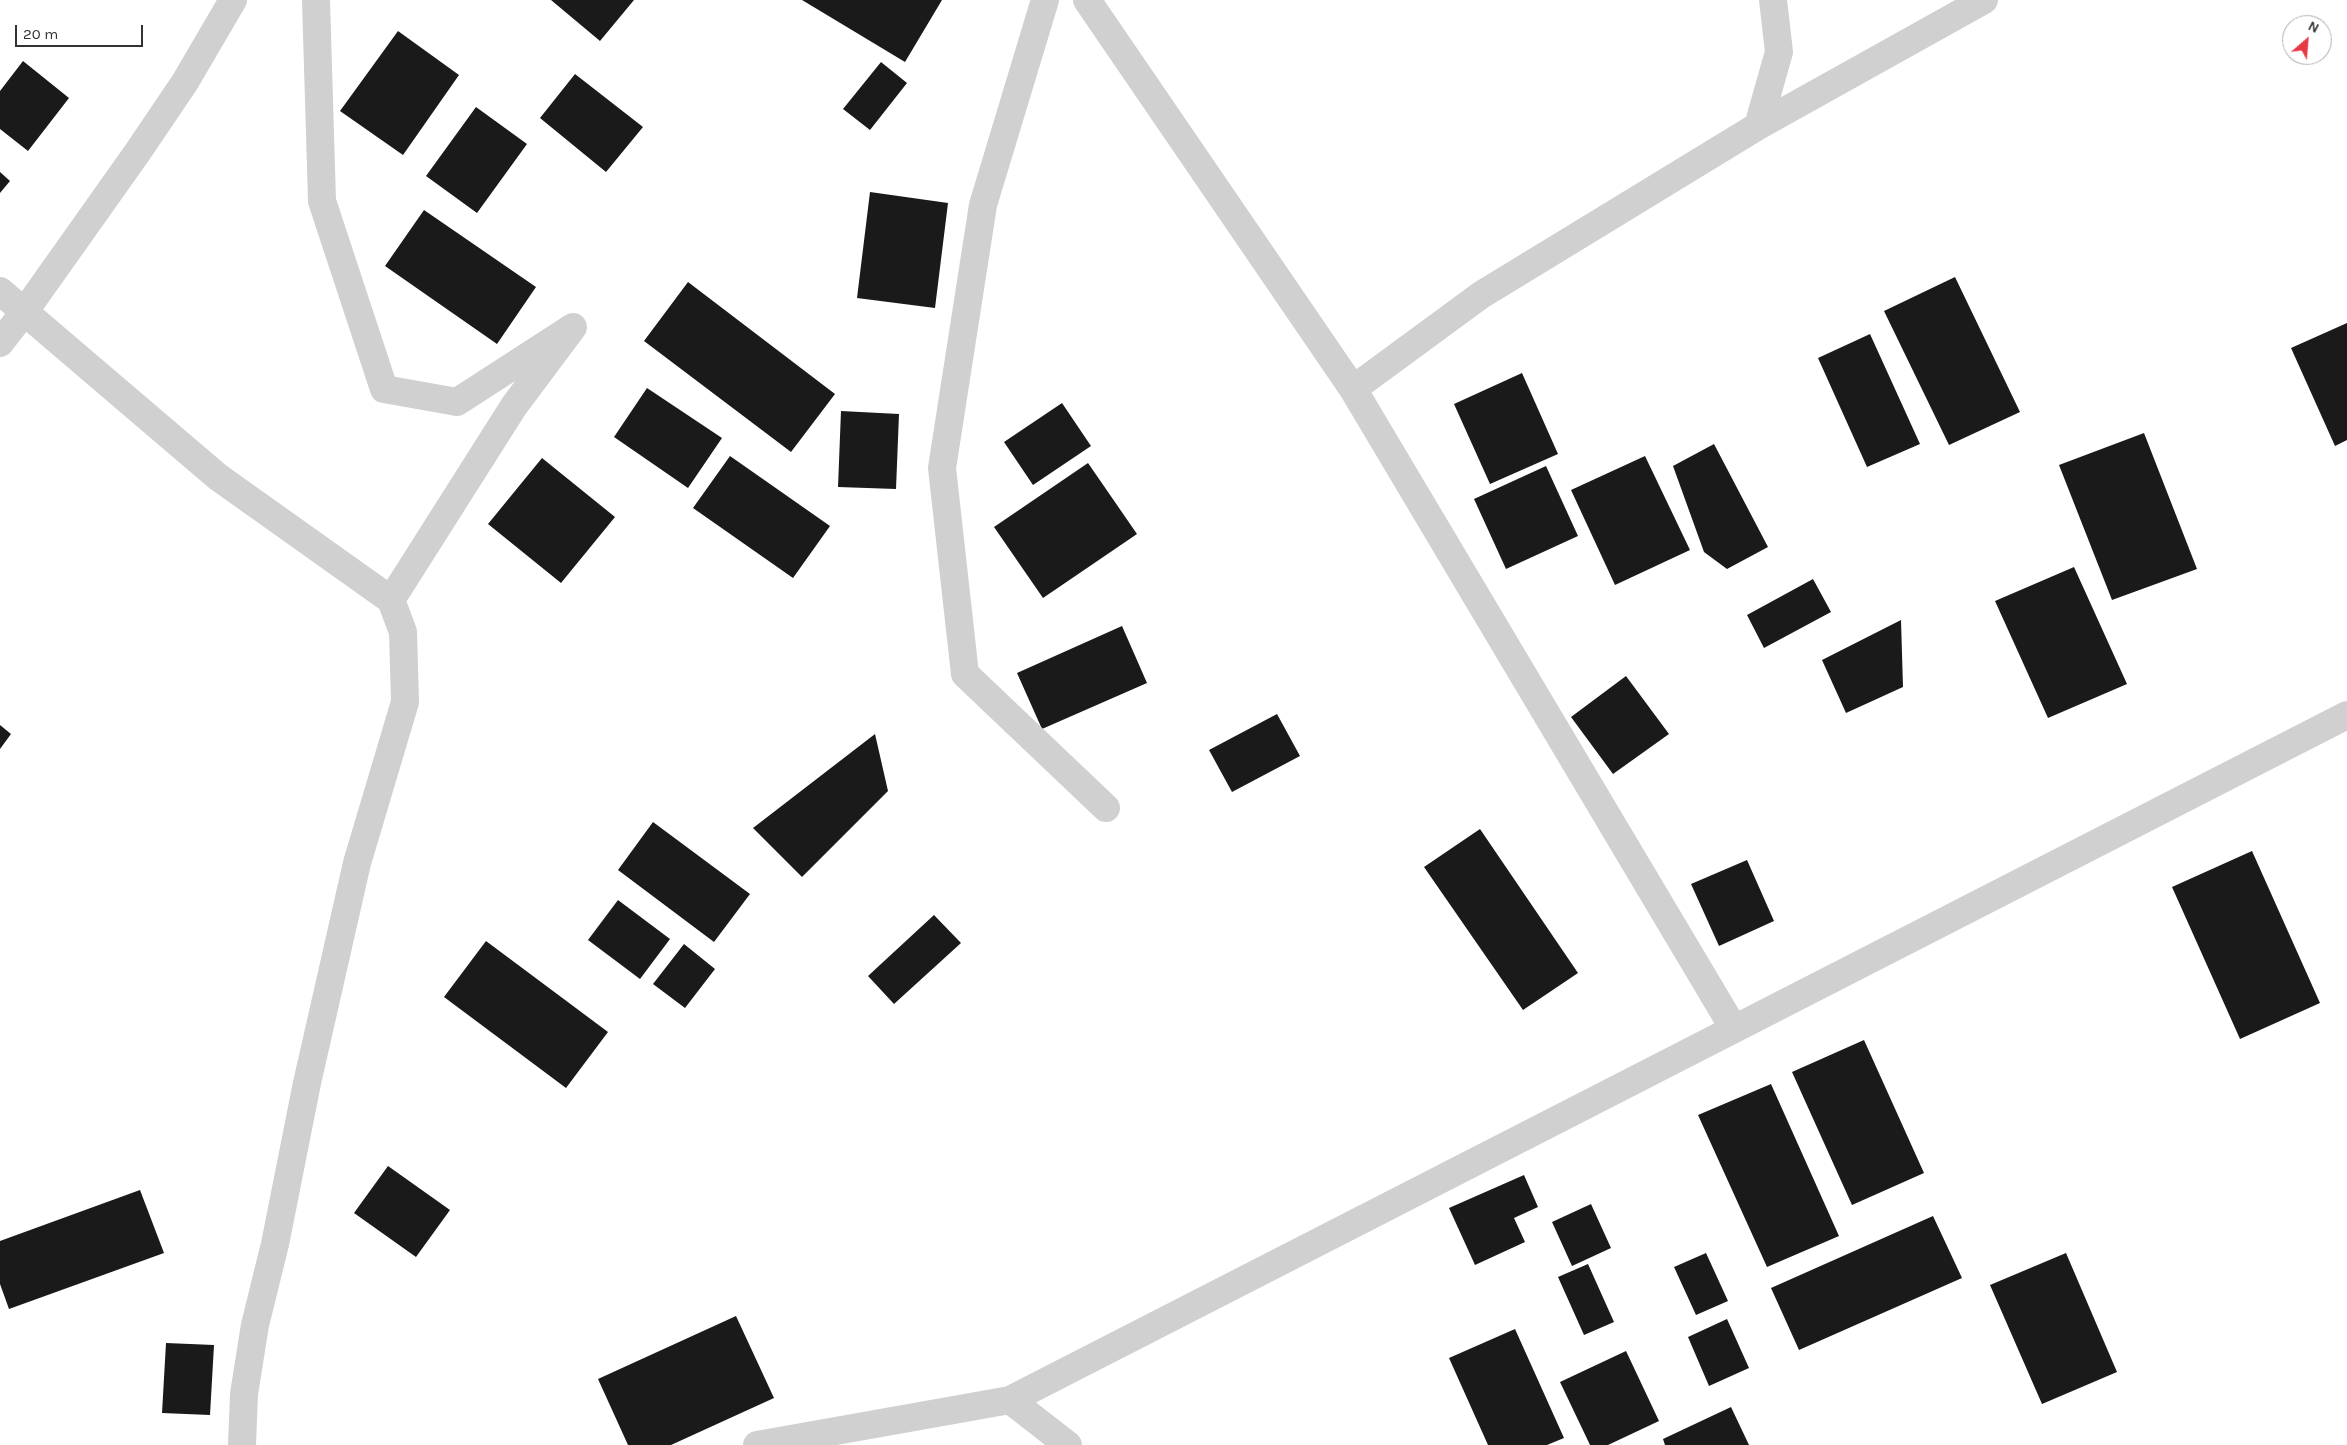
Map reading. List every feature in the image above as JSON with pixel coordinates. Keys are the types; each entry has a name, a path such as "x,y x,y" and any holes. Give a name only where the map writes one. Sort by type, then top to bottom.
{"street":[{"path":"0,343 25,311 185,82 233,0"},
{"path":"316,0 322,201 384,389 457,402 573,327 514,406 391,600"},
{"path":"1045,0 983,205 942,468 965,674 1106,808"},
{"path":"1087,0 1353,389 1734,1029"},
{"path":"1758,126 1779,52 1773,0"},
{"path":"1353,389 1481,295 1758,126 1984,0"},
{"path":"0,290 218,477 391,600 403,632 405,702 357,863 307,1083 275,1244 255,1325 244,1394 242,1445"},
{"path":"757,1445 1010,1400 2347,715"},
{"path":"1010,1400 1068,1445"}],"building":[{"path":"551,0 634,0 600,41"},
{"path":"802,0 942,0 905,62"},
{"path":"398,31 459,75 403,155 340,111"},
{"path":"23,61 69,98 28,151 0,129 0,91"},
{"path":"881,62 907,83 870,130 843,109"},
{"path":"575,74 643,127 606,172 540,118"},
{"path":"476,107 527,144 477,213 426,176"},
{"path":"0,172 10,181 0,193"},
{"path":"870,192 948,203 935,308 857,298"},
{"path":"424,210 536,287 497,344 385,266"},
{"path":"1955,277 2020,412 1949,445 1884,311"},
{"path":"688,282 835,394 791,452 644,341"},
{"path":"2347,323 2347,440 2335,446 2291,348"},
{"path":"1870,334 1920,444 1867,467 1818,358"},
{"path":"1522,373 1558,454 1490,484 1454,404"},
{"path":"647,388 722,438 688,488 614,437"},
{"path":"1062,403 1091,446 1033,485 1004,442"},
{"path":"841,411 899,414 896,489 838,487"},
{"path":"2144,433 2197,569 2112,600 2059,465"},
{"path":"1714,444 1768,547 1727,569 1704,552 1673,466"},
{"path":"730,456 830,526 793,578 693,508"},
{"path":"1645,456 1690,550 1615,585 1571,490"},
{"path":"542,458 615,517 561,583 488,524"},
{"path":"1088,463 1137,534 1043,598 994,527"},
{"path":"1546,466 1578,536 1506,569 1474,499"},
{"path":"2074,567 2127,684 2048,718 1995,601"},
{"path":"1813,579 1831,612 1764,648 1747,615"},
{"path":"1901,620 1903,687 1846,713 1822,660"},
{"path":"1122,626 1147,683 1042,729 1017,673"},
{"path":"1626,676 1669,734 1613,774 1571,717"},
{"path":"1277,714 1300,756 1232,792 1209,750"},
{"path":"0,725 11,734 0,749"},
{"path":"875,734 888,791 802,877 753,828"},
{"path":"653,822 750,894 714,942 618,870"},
{"path":"1480,829 1578,973 1523,1010 1424,867"},
{"path":"2252,851 2320,1003 2240,1039 2172,887"},
{"path":"1747,860 1774,921 1719,946 1691,884"},
{"path":"618,900 670,939 640,979 588,940"},
{"path":"934,915 961,943 894,1004 868,976"},
{"path":"486,941 608,1032 566,1088 444,997"},
{"path":"684,944 715,969 685,1008 653,984"},
{"path":"1864,1040 1924,1173 1852,1205 1792,1072"},
{"path":"1771,1084 1839,1236 1767,1267 1698,1115"},
{"path":"388,1166 450,1210 416,1257 354,1213"},
{"path":"1524,1175 1538,1207 1514,1218 1525,1242 1475,1265 1449,1208"},
{"path":"140,1190 164,1253 9,1309 0,1284 0,1241"},
{"path":"1591,1204 1611,1248 1572,1266 1552,1222"},
{"path":"1933,1216 1962,1278 1799,1350 1771,1288"},
{"path":"1706,1253 1728,1301 1696,1315 1674,1267"},
{"path":"2066,1253 2117,1372 2042,1404 1990,1285"},
{"path":"1588,1264 1614,1322 1584,1335 1558,1277"},
{"path":"736,1316 774,1398 671,1445 628,1445 598,1379"},
{"path":"1727,1319 1749,1368 1709,1386 1688,1337"},
{"path":"1515,1329 1564,1438 1547,1445 1488,1445 1449,1358"},
{"path":"166,1343 214,1345 210,1415 162,1413"},
{"path":"1626,1351 1659,1421 1608,1445 1590,1445 1560,1382"},
{"path":"1731,1407 1749,1445 1665,1445 1663,1439"}]}
